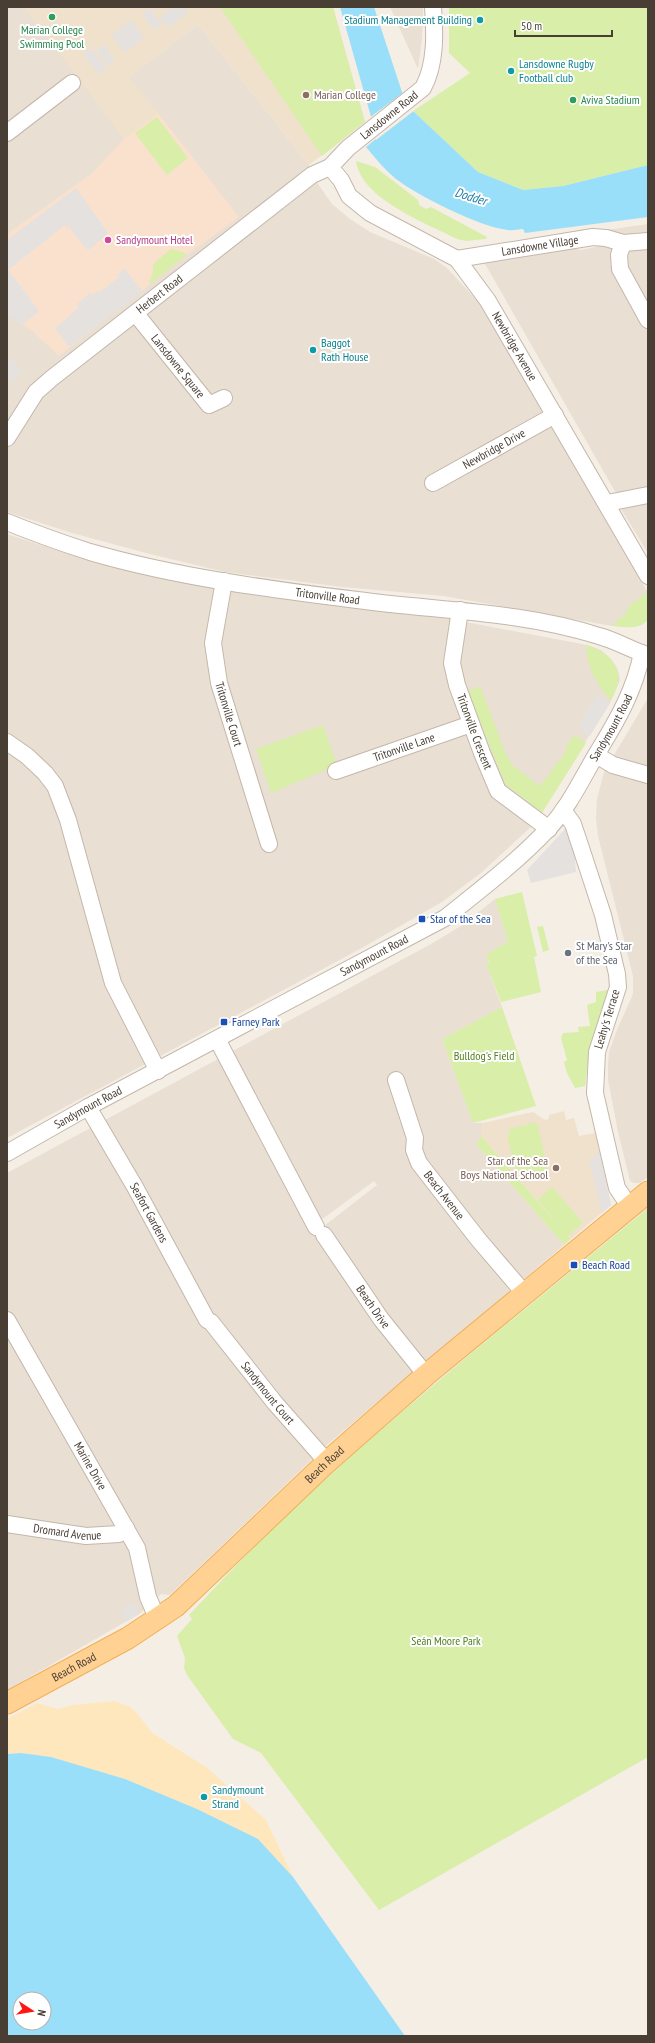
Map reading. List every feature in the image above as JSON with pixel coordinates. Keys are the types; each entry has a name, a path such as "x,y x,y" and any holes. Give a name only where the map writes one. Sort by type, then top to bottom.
{"main road":[{"name":"Beach Road","path":"7,1703 128,1638 176,1606 327,1462 426,1375 648,1192"}],"street":[{"name":"Lansdowne Road","path":"330,167 340,155 423,88 428,80 434,48 433,7"},
{"path":"8,130 72,83"},
{"name":"Newbridge Avenue","path":"330,167 341,180 349,196 370,213 457,259 488,301 607,502 648,576"},
{"name":"Herbert Road","path":"7,438 36,392 99,340 136,314 312,175 330,167"},
{"name":"Lansdowne Village","path":"457,259 594,236 623,243 648,241"},
{"path":"623,243 619,255 620,269 648,320"},
{"name":"Lansdowne Square","path":"136,314 209,405 224,398"},
{"name":"Newbridge Drive","path":"433,483 555,415"},
{"path":"607,502 648,495"},
{"name":"Tritonville Road","path":"7,522 90,552 146,566 224,581 358,600 460,610 534,621 600,636 645,650"},
{"name":"Tritonville Court","path":"224,581 213,643 219,683 269,844"},
{"name":"Tritonville Crescent","path":"460,610 452,663 457,685 471,724 498,791 549,829"},
{"name":"Sandymount Road","path":"7,1153 88,1107 445,918 490,883 549,829 563,810 632,690 645,650"},
{"name":"Tritonville Lane","path":"336,772 471,724"},
{"path":"7,742 28,756 45,773 55,786 68,820 113,983 158,1071"},
{"path":"596,755 613,765 648,775"},
{"name":"Leahy's Terrace","path":"563,810 573,824 584,855 603,915 617,974 618,987 597,1052 595,1093 617,1188 630,1207"},
{"name":"Beach Drive","path":"217,1039 320,1231 381,1319 426,1375"},
{"name":"Beach Avenue","path":"396,1080 415,1138 414,1150 419,1163 478,1238 525,1294"},
{"name":"Seafort Gardens","path":"88,1107 209,1321"},
{"name":"Marine Drive","path":"7,1320 137,1548 148,1597 157,1618"},
{"name":"Sandymount Court","path":"209,1321 275,1403 327,1462"},
{"name":"Dromard Avenue","path":"7,1524 86,1536 119,1534 126,1528"}],"shaded area":[{"path":"7,7 24,7 56,46 58,52 129,77 198,24 309,165 318,184 332,204 350,219 370,232 434,259 447,268 481,305 648,593 648,620 642,625 634,627 612,626 444,596 343,587 225,572 72,533 7,512"},
{"name":"Marian College","path":"24,7 333,7 365,122 309,165 198,24 129,77 158,113 124,139"},
{"path":"173,7 184,7 188,12 168,28 160,17"},
{"path":"390,7 423,7 422,39 418,69"},
{"path":"149,8 162,24 154,30 142,14"},
{"path":"131,20 144,38 134,46 121,28"},
{"path":"120,28 134,46 125,53 112,35"},
{"path":"104,45 115,60 108,66 96,50"},
{"path":"91,48 106,68 98,74 83,54"},
{"name":"Sandymount Hotel","path":"158,113 239,217 187,255 59,356 32,331 7,315 7,234 91,174 124,139"},
{"path":"76,188 108,233 90,249 86,249 69,227 67,228 65,225 8,270 39,311 22,325 7,315 7,240"},
{"path":"648,224 648,553 618,504 617,495 484,262 573,248 581,250 600,246 606,230"},
{"path":"125,269 142,291 69,347 55,328 79,307 77,304 90,293 92,295 98,291 100,292 119,277 117,275"},
{"path":"7,356 22,371 13,383 7,379"},
{"path":"7,534 95,563 248,592 434,616 587,645 601,650 611,659 618,670 620,680 610,703 532,826 481,873 442,902 360,949 7,1138"},
{"path":"597,695 610,703 590,736 581,731 580,723"},
{"path":"648,698 648,1177 640,1183 634,1183 630,1181 618,1132 608,1080 609,1052 633,994 633,976 598,836 596,818 597,799 604,772"},
{"path":"566,828 573,834 576,872 531,883 527,870"},
{"path":"495,899 508,941 486,955 489,963 486,964 502,1007 442,1039 473,1123 483,1123 481,1136 476,1144 564,1245 328,1444 170,1595 161,1594 139,1614 7,1690 7,1173 431,944 461,926","holes":["374,1181 377,1185 324,1226 321,1220"]},
{"name":"Star of the Sea Boys National School","path":"564,1111 566,1120 574,1118 579,1136 595,1133 611,1205 571,1239 481,1136 483,1123 533,1112 545,1120 549,1119 549,1115"},
{"path":"599,1150 611,1205 602,1213 589,1160 593,1159"},
{"path":"134,1603 139,1614 126,1622 120,1609"}],"green space":[{"path":"220,7 333,7 365,122 322,156"},
{"name":"Aviva Stadium","path":"449,7 648,7 648,165 563,186 523,190 478,172 413,111 470,73 449,53"},
{"path":"157,117 188,158 167,175 135,133"},
{"path":"356,161 375,167 418,200 419,205 426,209 431,207 487,237 486,239 466,241 457,239 397,208 382,198 370,187 361,175"},
{"path":"171,249 183,252 187,255 150,284 149,282 153,273 153,264"},
{"path":"647,592 648,620 635,627 612,626 628,611 626,609"},
{"path":"587,645 605,654 616,666 618,681 616,690 611,700 601,689 593,675 588,660"},
{"path":"480,686 505,752 512,765 540,786 567,750 565,748 575,735 586,743 542,813 505,784 468,691"},
{"path":"323,725 337,765 271,793 256,749"},
{"path":"522,892 537,956 534,957 541,992 501,1002 486,964 489,962 486,955 508,941 495,899"},
{"path":"543,926 549,950 543,952 537,927"},
{"path":"608,990 610,993 588,1061 585,1086 575,1088 567,1073 564,1062 567,1060 561,1038 563,1033 579,1032 578,1027 590,1026 587,1005 596,1002 596,992"},
{"name":"Bulldog's Field","path":"502,1007 536,1106 473,1123 442,1039"},
{"path":"537,1122 548,1172 521,1178 519,1173 516,1173 507,1135 510,1134 509,1129"},
{"path":"481,1136 561,1228 538,1200 552,1187 583,1223 568,1236 571,1239 564,1245 476,1144"},
{"name":"Seán Moore Park","path":"648,1208 648,1757 379,1910 261,1753 233,1739 187,1675 184,1668 185,1658 177,1636 192,1619 189,1615 261,1540 306,1497 432,1386"}],"sand":[{"name":"Sandymount Strand","path":"115,1701 130,1707 137,1713 152,1733 206,1767 266,1820 293,1877 258,1839 125,1779 51,1757 21,1753 7,1754 7,1719 37,1703 58,1709 73,1705"}],"water":[{"name":"Dodder","path":"340,7 374,7 402,92 413,111 478,172 523,190 563,186 648,165 648,217 525,233 523,229 510,230 496,228 466,217 434,202 406,186 388,172 366,147 377,138"},
{"path":"21,1753 51,1757 125,1779 197,1809 258,1839 293,1877 405,2036 7,2036 7,1754"}],"pier":[{"path":"404,92 415,110 376,140 369,118"}],"place":[{"name":"Marian College Swimming Pool","path":"52,17"},
{"name":"Stadium Management Building","path":"480,20"},
{"name":"Lansdowne Rugby Football club","path":"511,71"},
{"name":"Marian College","path":"306,95"},
{"name":"Aviva Stadium","path":"573,100"},
{"name":"Sandymount Hotel","path":"108,240"},
{"name":"Baggot Rath House","path":"313,350"},
{"name":"Star of the Sea","path":"422,919"},
{"name":"St Mary's Star of the Sea","path":"568,953"},
{"name":"Farney Park","path":"224,1022"},
{"name":"Star of the Sea Boys National School","path":"556,1168"},
{"name":"Beach Road","path":"574,1265"},
{"name":"Sandymount Strand","path":"204,1797"}]}
